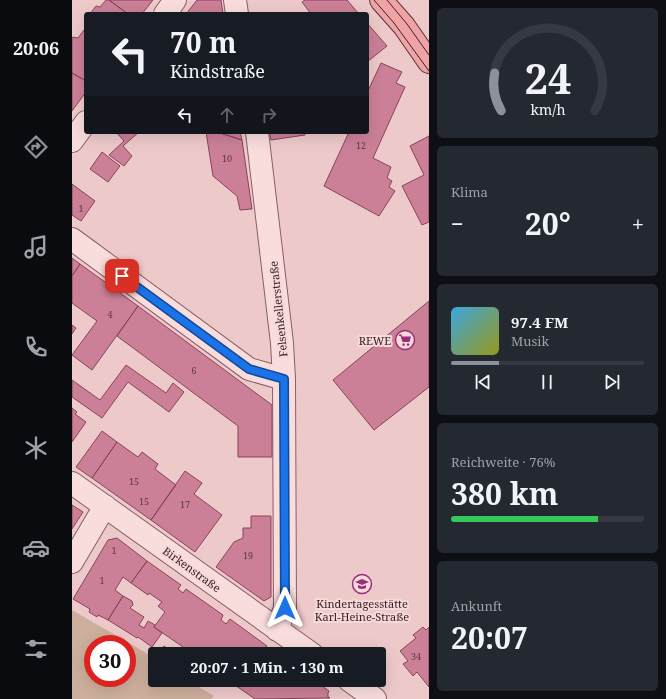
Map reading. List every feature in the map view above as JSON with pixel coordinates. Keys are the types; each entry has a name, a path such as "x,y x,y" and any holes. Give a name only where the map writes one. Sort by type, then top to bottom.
{"main road":[{"path":"381,0 404,26 429,62"}],"street":[{"path":"166,12 175,0"},
{"path":"235,0 237,12"},
{"path":"72,141 84,125"},
{"name":"Felsenkellerstraße","path":"257,134 282,343 284,379 285,608 277,630"},
{"path":"72,239 249,369 284,379"},
{"name":"Birkenstraße","path":"72,483 302,647"},
{"path":"72,562 105,506"},
{"path":"359,687 375,699"}],"shaded area":[{"path":"72,610 115,635 84,635 84,687 136,687 136,647 148,654 148,687 199,687 214,696 211,699 72,699"}],"building":[{"path":"106,0 109,0 125,12 92,12 96,6 100,7"},
{"path":"109,0 153,0 144,12 125,12"},
{"path":"197,0 221,0 223,12 188,12"},
{"path":"305,0 347,0 357,12 310,12 302,2"},
{"path":"369,25 387,46 369,60"},
{"path":"84,30 84,80 72,73 72,38 78,38"},
{"path":"381,63 402,72 396,83 405,87 373,158 391,167 387,178 392,181 389,187 395,191 379,216 324,186 348,134 369,134 369,89"},
{"path":"72,73 84,80 84,95 72,111"},
{"path":"118,134 137,134 123,146 132,156 124,166 109,155 124,141"},
{"path":"206,134 223,134 242,140 252,209 240,210 237,196 213,176"},
{"path":"223,134 240,134 242,140"},
{"path":"270,134 305,135 271,140"},
{"path":"429,136 429,222 422,225 402,186 424,175 410,146"},
{"path":"102,152 120,166 108,182 90,169"},
{"path":"72,184 95,201 81,221 72,215"},
{"path":"72,258 80,264 72,276"},
{"path":"80,264 138,306 92,370 72,355 97,321 72,303 72,276"},
{"name":"REWE","path":"429,301 429,387 374,430 333,380"},
{"path":"138,306 272,405 272,457 238,457 238,426 117,336"},
{"path":"72,325 76,328 72,334"},
{"path":"126,365 166,393 173,383 184,392 169,412 128,382 102,418 72,397 72,380 100,400"},
{"path":"72,408 77,412 75,414 86,422 72,442"},
{"path":"102,431 117,442 92,478 76,467"},
{"path":"117,442 138,457 142,452 158,464 155,469 176,485 151,520 92,478"},
{"path":"185,471 202,483 194,494 222,515 195,552 151,520"},
{"path":"72,505 83,512 72,529"},
{"path":"251,516 271,516 271,597 264,601 216,567 234,542 243,538 243,528 251,528"},
{"path":"117,538 147,561 131,583 123,577 115,590 123,596 108,620 98,615 97,617 89,612 90,609 73,599 108,540"},
{"path":"147,561 181,585 178,589 183,593 186,589 223,615 221,620 226,624 230,619 267,646 183,647 154,627 165,612 158,606 162,602 149,593 148,595 131,583"},
{"path":"123,596 132,601 133,605 130,608 144,617 139,625 144,628 148,621 155,625 154,627 162,633 152,647 138,637 136,637 136,635 132,635 108,620"},
{"path":"423,627 426,630 429,627 429,687 417,672 413,676 403,664 408,661 400,651 416,638 413,635"},
{"path":"238,687 323,687 329,691 328,697 330,698 255,699"}],"tram line":[{"path":"374,0 394,23 429,71"},
{"path":"387,0 407,24 429,55"}],"place":[{"name":"REWE","path":"405,340"},
{"name":"Kindertagesstätte Karl-Heine-Straße","path":"362,584"}],"route":[{"path":"122,276 249,369 284,379 285,608"}]}
